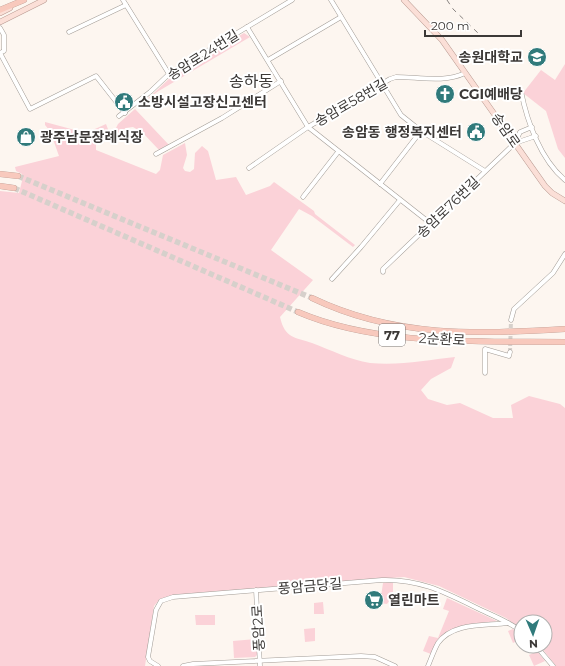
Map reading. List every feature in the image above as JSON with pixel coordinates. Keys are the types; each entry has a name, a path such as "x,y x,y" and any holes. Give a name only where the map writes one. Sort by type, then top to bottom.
{"highway":[{"path":"0,12 26,0"},
{"path":"0,174 18,176"},
{"path":"0,186 14,188"},
{"name":"2순환로","path":"312,298 339,311 384,324 412,329 460,332 565,329"},
{"name":"2순환로","path":"298,312 340,327 400,336 456,340 565,342"}],"main road":[{"path":"0,22 44,0"},
{"name":"송암로","path":"404,0 442,40 545,186 552,193 565,201"}],"street":[{"path":"123,0 169,74"},
{"name":"송암로24번길","path":"119,116 125,113 169,74 292,0"},
{"path":"331,0 402,115 422,130 485,171"},
{"path":"69,32 126,5"},
{"path":"268,60 341,17"},
{"path":"248,26 308,127 430,223"},
{"path":"0,28 4,35 4,51 0,53 30,109 96,76 125,113"},
{"name":"송암로58번길","path":"249,168 308,127 382,83 396,77 444,78 456,77 465,73"},
{"path":"156,154 222,118 281,81"},
{"path":"521,91 526,113 536,136 548,160 565,180"},
{"name":"송암로76번길","path":"383,272 383,269 430,223 515,143 520,132 532,127"},
{"path":"380,184 422,130"},
{"path":"515,143 536,136"},
{"path":"303,197 338,152"},
{"path":"332,278 361,247 400,200"},
{"path":"511,320 514,309 553,273 565,254"},
{"path":"485,373 485,349 509,356 510,352"},
{"name":"풍암금당길","path":"158,666 150,661 148,657 156,610 161,601 173,597 382,580 410,581 442,591 513,626"},
{"name":"풍암2로","path":"256,590 260,664"},
{"path":"428,666 438,643 450,633 467,626 508,623"},
{"path":"543,654 553,666"},
{"path":"183,666 260,664 361,656 375,658 395,666"}],"shaded area":[{"path":"244,33 250,37 157,92 142,104 170,78"},
{"path":"565,64 565,158 558,149 546,111 523,93 541,70 555,80"},
{"path":"135,109 169,145 159,150 143,133 133,127 126,128 116,134 114,132 118,124"},
{"path":"45,122 86,133 106,124 111,137 99,134 96,136 96,150 156,174 160,170 163,155 185,143 187,155 183,168 185,171 190,172 194,169 195,153 202,146 208,151 216,180 236,177 246,195 270,186 274,182 314,211 315,214 355,245 353,247 312,216 299,209 271,250 313,280 280,317 285,330 292,336 348,357 370,363 402,363 455,357 451,368 431,379 421,390 428,399 447,405 460,403 493,418 513,418 511,405 529,396 560,404 565,408 565,666 556,666 546,654 553,654 553,614 513,614 513,623 506,618 439,586 404,577 173,595 160,599 154,606 145,666 0,666 0,191 19,193 22,174 16,171 15,167 59,156 50,131 45,125"},
{"path":"393,582 393,596 387,604 380,603 383,583"},
{"path":"447,598 497,621 467,625 448,631 438,639 431,654 423,651 429,636 438,638 449,611 443,609"},
{"path":"323,602 324,614 314,614 314,603"},
{"path":"195,615 215,615 215,625 196,625"},
{"path":"315,628 315,641 305,642 304,629"},
{"path":"513,629 513,643 508,631"},
{"path":"257,639 258,654 255,657 234,658 233,641"},
{"path":"539,654 545,661 534,666 529,655"}],"tunnel":[{"path":"18,176 312,298"},
{"path":"14,188 298,312"},
{"path":"510,352 511,320"}],"railway":[{"path":"447,0 453,9 478,33"}],"place":[{"name":"송원대학교","path":"537,57"},
{"name":"CGI예배당","path":"445,94"},
{"name":"소방시설고장신고센터","path":"124,102"},
{"name":"송암동 행정복지센터","path":"476,132"},
{"name":"광주남문장례식장","path":"26,137"},
{"name":"열린마트","path":"374,600"}],"district":[{"name":"송하동","path":"251,81"}]}
